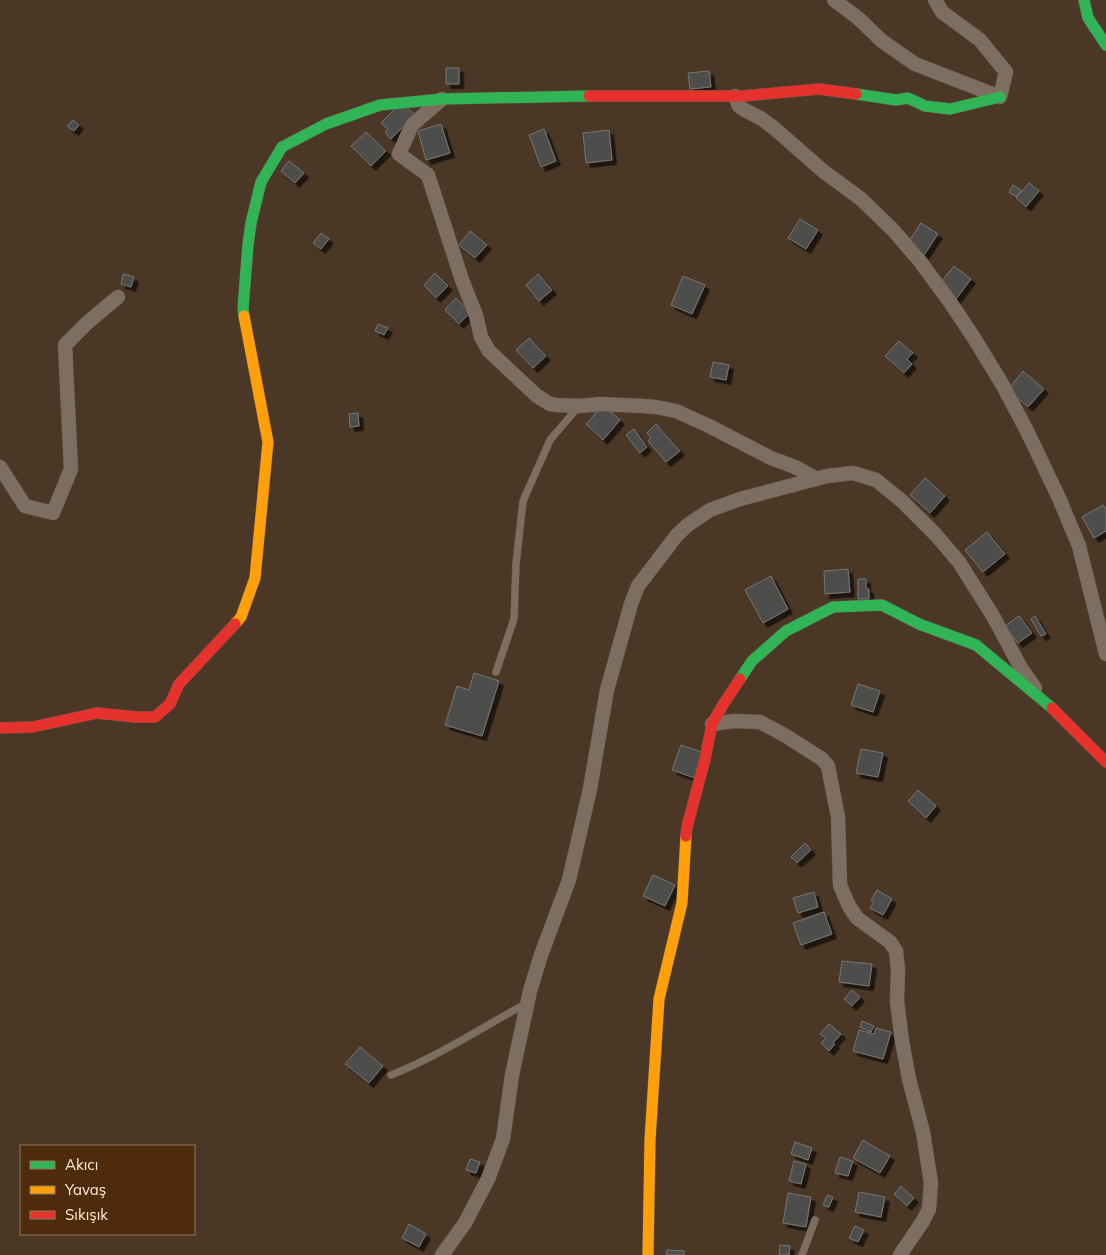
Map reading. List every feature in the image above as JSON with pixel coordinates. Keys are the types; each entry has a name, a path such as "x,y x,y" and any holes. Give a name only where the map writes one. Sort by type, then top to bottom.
{"street":[{"path":"834,0 858,18 882,41 915,64 1000,97"},
{"path":"935,0 942,12 980,40 1006,72 1000,97"},
{"path":"1084,0 1088,18 1106,45"},
{"path":"0,728 33,727 96,713 155,717 170,704 179,684 241,617 255,578 268,442 243,308 248,244 261,182 282,147 326,124 380,104 442,99 563,96 735,96 819,89 896,100 908,98 925,106 950,109 1000,97"},
{"path":"735,96 739,106 774,128 894,230 919,260 974,338 1026,429 1059,498 1079,546 1106,654"},
{"path":"442,99 412,125 399,154 428,175 462,280 476,315 481,337 489,351 538,396 550,404 642,406 676,411 770,458 795,467 817,479"},
{"path":"0,467 25,506 54,513 71,469 65,345 88,322 118,298"},
{"path":"442,1255 465,1223 488,1179 503,1139 512,1075 527,1002 540,955 569,880 590,789 607,690 630,604 638,586 664,550 689,524 710,510 740,499 827,476 853,473 876,480 902,501 936,535 959,562 993,616 1030,683 1048,704 1106,762"},
{"path":"648,1255 650,1140 659,999 682,903 687,827 712,724 752,661 786,631 834,607 882,605 919,624 976,645 1048,704"},
{"path":"712,724 734,721 760,722 822,759 828,766 838,818 840,885 849,906 857,918 890,942 896,951 898,970 897,1001 902,1040 909,1078 924,1132 931,1183 929,1209 900,1255"}],"lane":[{"path":"496,672 514,620 516,564 522,501 550,440 579,406"},
{"path":"391,1076 433,1055 527,1002"},
{"path":"802,1255 815,1220"}],"building":[{"path":"446,68 459,68 459,84 446,84"},
{"path":"709,71 711,87 690,89 688,73"},
{"path":"405,106 415,115 391,139 385,132 388,130 381,123 397,107"},
{"path":"73,120 79,125 74,131 67,126"},
{"path":"441,124 450,153 426,160 418,131"},
{"path":"544,129 556,161 541,167 529,135"},
{"path":"609,130 612,160 586,163 583,133"},
{"path":"366,132 386,151 371,166 351,146"},
{"path":"289,161 304,173 295,183 281,171"},
{"path":"1029,183 1039,191 1026,207 1016,198"},
{"path":"1013,185 1021,190 1016,197 1009,192"},
{"path":"800,219 818,230 806,249 788,238"},
{"path":"921,223 938,234 924,255 907,244"},
{"path":"470,231 487,245 475,258 459,245"},
{"path":"321,233 329,239 321,249 313,243"},
{"path":"954,266 971,279 956,299 939,285"},
{"path":"435,273 448,286 436,298 424,285"},
{"path":"123,274 134,277 131,287 121,284"},
{"path":"538,274 552,290 539,301 526,285"},
{"path":"683,276 705,285 692,314 671,305"},
{"path":"456,298 471,312 459,324 445,310"},
{"path":"378,324 388,328 384,335 375,331"},
{"path":"529,338 546,356 533,368 516,350"},
{"path":"899,341 913,353 907,359 912,364 904,373 885,356"},
{"path":"713,362 729,365 726,380 710,377"},
{"path":"1023,371 1044,389 1028,407 1008,390"},
{"path":"603,405 620,420 603,440 586,424"},
{"path":"358,413 359,426 350,427 349,414"},
{"path":"656,424 680,451 666,462 648,441 651,438 647,433"},
{"path":"634,429 647,447 640,453 626,435"},
{"path":"925,478 945,496 930,513 910,495"},
{"path":"1103,505 1106,509 1106,531 1094,538 1082,517"},
{"path":"987,532 1005,554 983,572 965,550"},
{"path":"848,569 850,592 825,594 824,571"},
{"path":"771,576 788,609 763,623 745,590"},
{"path":"858,579 866,579 869,599 858,599"},
{"path":"1019,616 1032,633 1018,643 1005,626"},
{"path":"1035,616 1046,634 1041,636 1031,619"},
{"path":"474,673 499,681 482,736 445,725 457,686 469,690"},
{"path":"858,684 880,691 873,712 851,705"},
{"path":"681,745 704,753 695,778 672,770"},
{"path":"861,749 883,753 878,777 856,773"},
{"path":"918,790 936,806 926,818 908,801"},
{"path":"805,843 811,850 797,863 791,857"},
{"path":"653,875 675,885 665,906 643,896"},
{"path":"877,890 892,899 883,915 870,908 874,902 871,900"},
{"path":"814,892 818,907 798,913 793,898"},
{"path":"824,912 832,934 801,945 793,923"},
{"path":"842,961 872,964 869,986 839,982"},
{"path":"852,990 860,997 852,1006 844,999"},
{"path":"862,1021 874,1026 871,1032 860,1027"},
{"path":"829,1024 841,1034 829,1051 821,1043 826,1038 820,1034"},
{"path":"876,1028 891,1032 883,1059 853,1051 859,1030 874,1034"},
{"path":"360,1047 383,1066 369,1083 345,1064"},
{"path":"863,1140 890,1156 880,1173 853,1158"},
{"path":"795,1142 812,1148 808,1160 791,1154"},
{"path":"840,1157 853,1161 848,1176 835,1173"},
{"path":"470,1159 480,1162 476,1173 466,1170"},
{"path":"794,1161 806,1164 801,1184 789,1181"},
{"path":"901,1186 914,1198 907,1206 894,1194"},
{"path":"859,1192 885,1197 881,1217 855,1212"},
{"path":"788,1193 811,1197 806,1227 783,1223"},
{"path":"827,1195 833,1197 829,1207 823,1205"},
{"path":"409,1224 426,1234 419,1247 402,1238"},
{"path":"855,1226 864,1230 858,1242 849,1238"},
{"path":"780,1245 790,1246 789,1255 779,1255"},
{"path":"667,1250 684,1251 684,1255 666,1255"}],"traffic: fast":[{"path":"1084,0 1088,18 1106,45"},
{"path":"856,94 896,100 908,98 925,106 950,109 1000,97"},
{"path":"244,316 243,308 251,223 261,182 282,147 326,124 380,105 442,99 589,96"},
{"path":"740,679 752,661 786,631 833,607 882,605 919,624 976,645 1052,708"}],"traffic: slow":[{"path":"235,624 241,617 255,578 268,442 244,316"},
{"path":"648,1255 650,1140 659,999 682,903 686,836"}],"traffic: jam":[{"path":"589,96 743,96 819,89 856,94"},
{"path":"0,728 33,727 97,713 155,717 170,704 179,684 235,624"},
{"path":"686,836 712,724 740,679"},
{"path":"1052,708 1106,762"}]}
